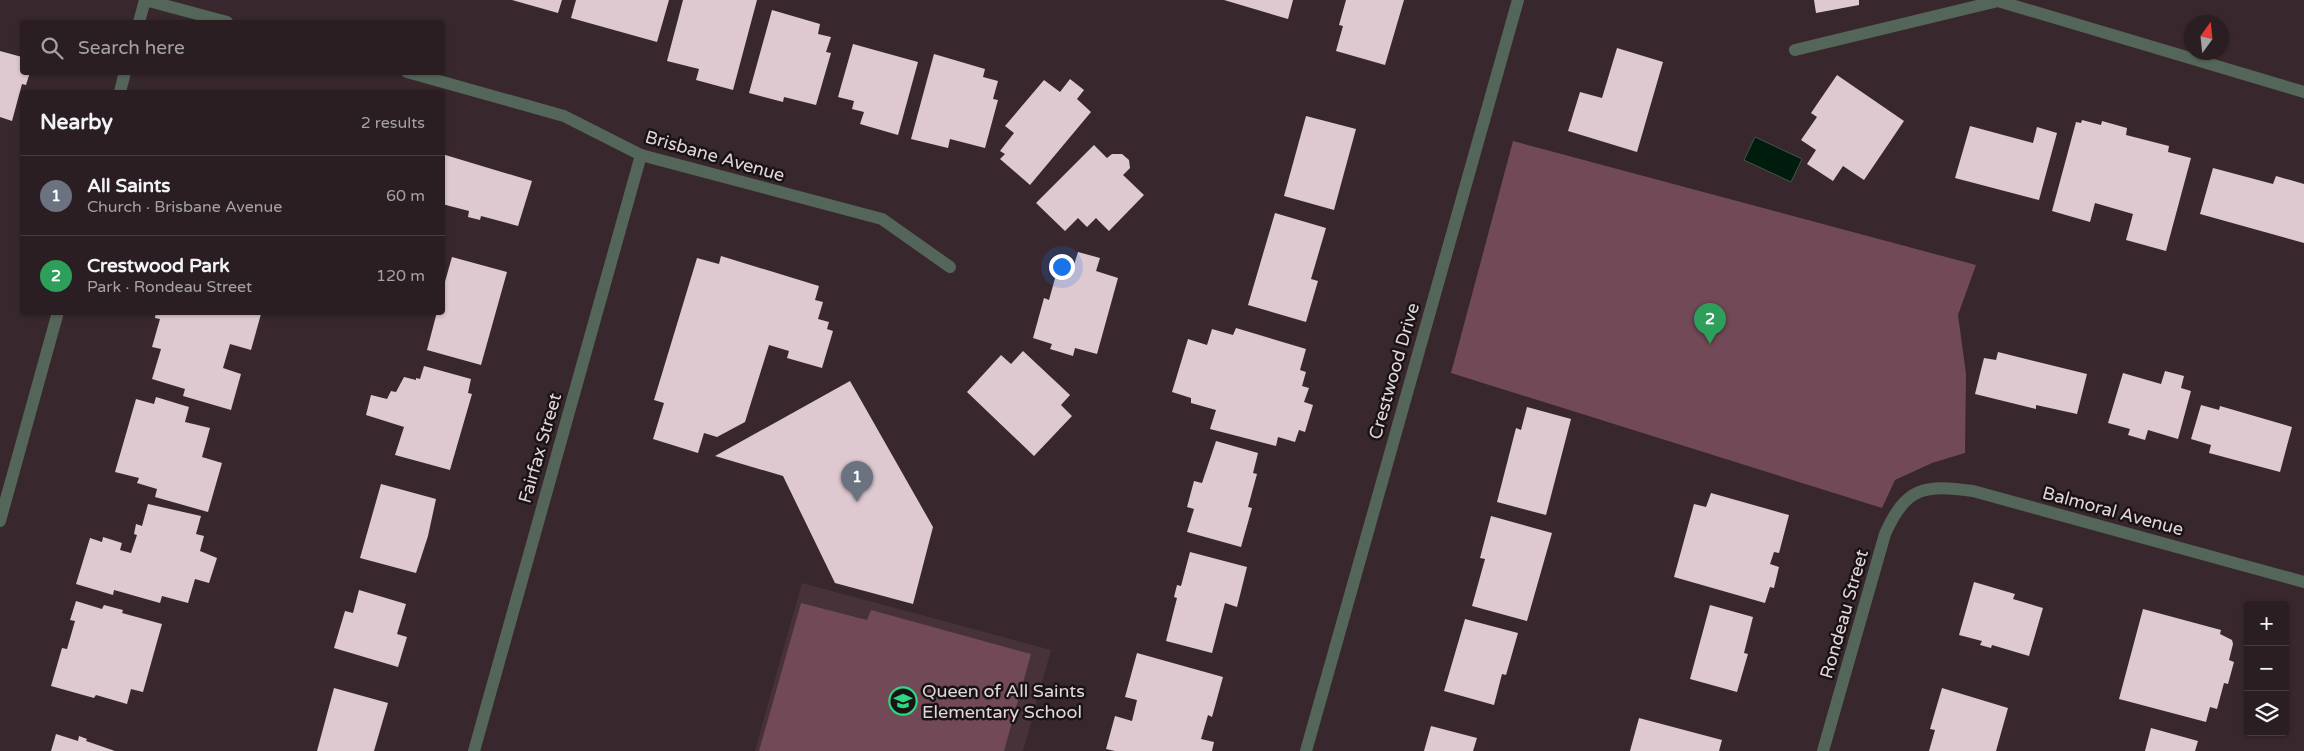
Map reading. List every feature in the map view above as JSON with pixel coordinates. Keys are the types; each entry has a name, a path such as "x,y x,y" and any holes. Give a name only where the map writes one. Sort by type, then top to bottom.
{"street":[{"path":"140,20 145,0 220,20"},
{"name":"Crestwood Drive","path":"1306,751 1518,0"},
{"path":"1795,50 1998,1 2304,92"},
{"path":"120,90 124,75"},
{"name":"Brisbane Avenue","path":"418,75 564,116 641,155 882,219 950,267"},
{"name":"Fairfax Street","path":"474,751 641,155"},
{"path":"0,521 57,315"},
{"name":"Balmoral Avenue","path":"1911,494 1942,486 1973,491 2304,582"},
{"name":"Rondeau Street","path":"1823,751 1885,534 1895,512 1911,494"}],"shaded area":[{"path":"1755,137 1802,159 1791,182 1744,160"},
{"path":"1513,141 1976,265 1958,315 1966,374 1965,453 1932,463 1895,480 1882,508 1451,373"},
{"name":"Queen of All Saints Elementary School","path":"802,583 1051,650 1023,751 755,751"},
{"name":"Queen of All Saints Elementary School","path":"801,603 867,620 871,610 1031,654 1004,751 759,751"}],"building":[{"path":"512,0 562,0 558,13"},
{"path":"576,0 669,0 657,42 571,18"},
{"path":"683,0 757,0 733,90 696,80 699,69 667,61"},
{"path":"1224,0 1293,0 1288,19"},
{"path":"1346,0 1404,0 1385,65 1336,51 1343,26 1339,25"},
{"path":"1814,0 1859,0 1859,5 1816,13"},
{"path":"772,10 820,24 818,34 831,37 826,52 831,53 816,105 784,97 783,102 749,93"},
{"path":"853,44 918,62 898,135 860,124 864,112 852,109 854,101 838,97"},
{"path":"1617,48 1663,62 1637,152 1568,131 1580,92 1602,98"},
{"path":"0,51 20,56 20,75 29,75 26,85 22,84 12,121 0,117"},
{"path":"934,54 985,69 983,77 998,81 993,99 998,100 985,148 950,139 948,148 911,139"},
{"path":"1837,75 1904,121 1864,180 1843,166 1833,181 1807,164 1816,150 1801,140 1817,117 1811,113"},
{"path":"1070,79 1084,90 1077,99 1091,112 1030,185 1000,159 1005,154 1000,151 1014,133 1005,126 1044,80 1060,92"},
{"path":"1306,116 1356,129 1334,210 1284,196"},
{"path":"2082,120 2101,125 2102,121 2127,128 2126,135 2169,146 2168,152 2191,158 2166,251 2126,240 2133,214 2095,203 2090,222 2052,211 2076,122 2081,123"},
{"path":"1970,126 2033,143 2037,127 2057,133 2039,200 1955,178"},
{"path":"1094,145 1107,158 1112,154 1122,154 1129,160 1130,168 1123,175 1144,195 1109,231 1096,218 1087,227 1078,218 1065,231 1036,203"},
{"path":"445,155 532,181 518,226 481,216 480,220 468,217 469,211 445,205"},
{"path":"2213,168 2273,184 2276,176 2304,184 2304,243 2200,214"},
{"path":"1275,213 1326,228 1311,279 1318,281 1306,322 1248,305"},
{"path":"1078,252 1100,258 1096,271 1118,278 1097,354 1075,348 1073,356 1050,349 1052,344 1033,338 1044,298 1049,300 1059,264 1073,268"},
{"path":"721,256 819,286 815,300 823,302 818,319 829,322 827,329 833,331 822,368 787,358 789,351 769,345 745,422 717,437 704,433 698,453 653,439 664,403 654,400 697,258 719,264"},
{"path":"452,257 507,272 481,365 427,350 436,315 445,315 445,282"},
{"path":"156,315 261,315 251,350 230,344 223,368 241,374 231,410 183,396 185,389 152,379 161,349 152,347 160,319 155,318"},
{"path":"1236,328 1306,349 1300,370 1306,372 1302,386 1309,388 1304,402 1313,405 1305,432 1299,430 1295,442 1278,437 1276,446 1210,429 1216,410 1191,403 1191,398 1172,392 1188,339 1207,345 1212,329 1233,335"},
{"path":"1023,351 1070,395 1061,405 1072,416 1034,456 967,392 1001,355 1011,364"},
{"path":"1998,352 2087,374 2077,414 2036,405 2036,409 1975,394 1984,358 1996,360"},
{"path":"424,366 471,379 468,393 472,394 450,470 395,455 404,427 366,415 371,395 387,399 391,391 396,392 404,377 420,379"},
{"path":"2165,371 2184,376 2181,388 2191,391 2178,439 2148,430 2145,440 2128,435 2130,429 2108,423 2123,373 2161,384"},
{"path":"850,381 933,527 913,604 835,583 783,476 715,456"},
{"path":"156,397 189,407 185,422 210,428 202,457 222,463 208,512 155,497 157,489 137,483 139,478 115,472 136,399 154,404"},
{"path":"2201,405 2219,410 2220,406 2292,427 2280,472 2209,453 2211,445 2191,439"},
{"path":"1527,407 1571,419 1546,515 1497,502 1516,428 1521,430"},
{"path":"1216,441 1258,453 1253,473 1257,474 1248,507 1252,508 1241,547 1187,532 1194,509 1187,507 1194,481 1202,483"},
{"path":"381,484 436,499 428,536 416,573 360,558"},
{"path":"1711,493 1789,515 1779,553 1774,552 1770,564 1779,567 1774,588 1770,587 1765,603 1674,577 1694,504 1706,507"},
{"path":"148,504 201,516 196,534 204,536 200,551 217,558 209,583 195,579 188,603 162,596 160,603 114,590 113,595 76,584 90,538 102,542 103,537 122,543 120,550 131,553 137,535 134,534 136,524 142,526"},
{"path":"1491,516 1552,533 1527,621 1472,606 1485,559 1480,558"},
{"path":"1190,552 1247,567 1237,607 1225,603 1212,653 1166,641 1177,598 1174,597 1177,585 1181,586"},
{"path":"1974,582 2015,594 2013,599 2043,608 2029,656 1992,645 1991,648 1980,645 1982,641 1959,635"},
{"path":"359,590 406,604 397,634 407,637 398,667 334,648 345,611 353,613"},
{"path":"76,601 102,609 104,605 123,610 122,613 162,624 143,692 131,689 127,704 96,695 94,698 51,686 62,648 67,649 75,621 70,620"},
{"path":"1710,605 1753,617 1744,653 1748,654 1737,692 1690,679"},
{"path":"2143,609 2221,630 2220,634 2232,640 2233,644 2229,660 2234,662 2228,684 2224,683 2217,709 2210,707 2206,722 2119,699"},
{"path":"1465,619 1518,633 1506,675 1502,674 1494,705 1444,691"},
{"path":"1137,653 1223,677 1212,717 1208,715 1201,739 1214,742 1212,751 1115,751 1106,749 1115,716 1132,721 1137,700 1125,697"},
{"path":"334,688 388,703 374,751 317,751"},
{"path":"1942,688 2008,708 1996,751 1929,751 1935,730 1930,729"},
{"path":"1639,718 1722,740 1719,751 1630,751"},
{"path":"1431,726 1477,738 1473,751 1424,751"},
{"path":"2151,728 2198,741 2195,751 2145,751"},
{"path":"56,734 78,741 79,736 87,739 86,741 115,751 51,751"}],"place":[{"name":"Crestwood Park","path":"1710,344"},
{"name":"All Saints","path":"857,502"},
{"name":"Queen of All Saints Elementary School","path":"903,701"}]}
